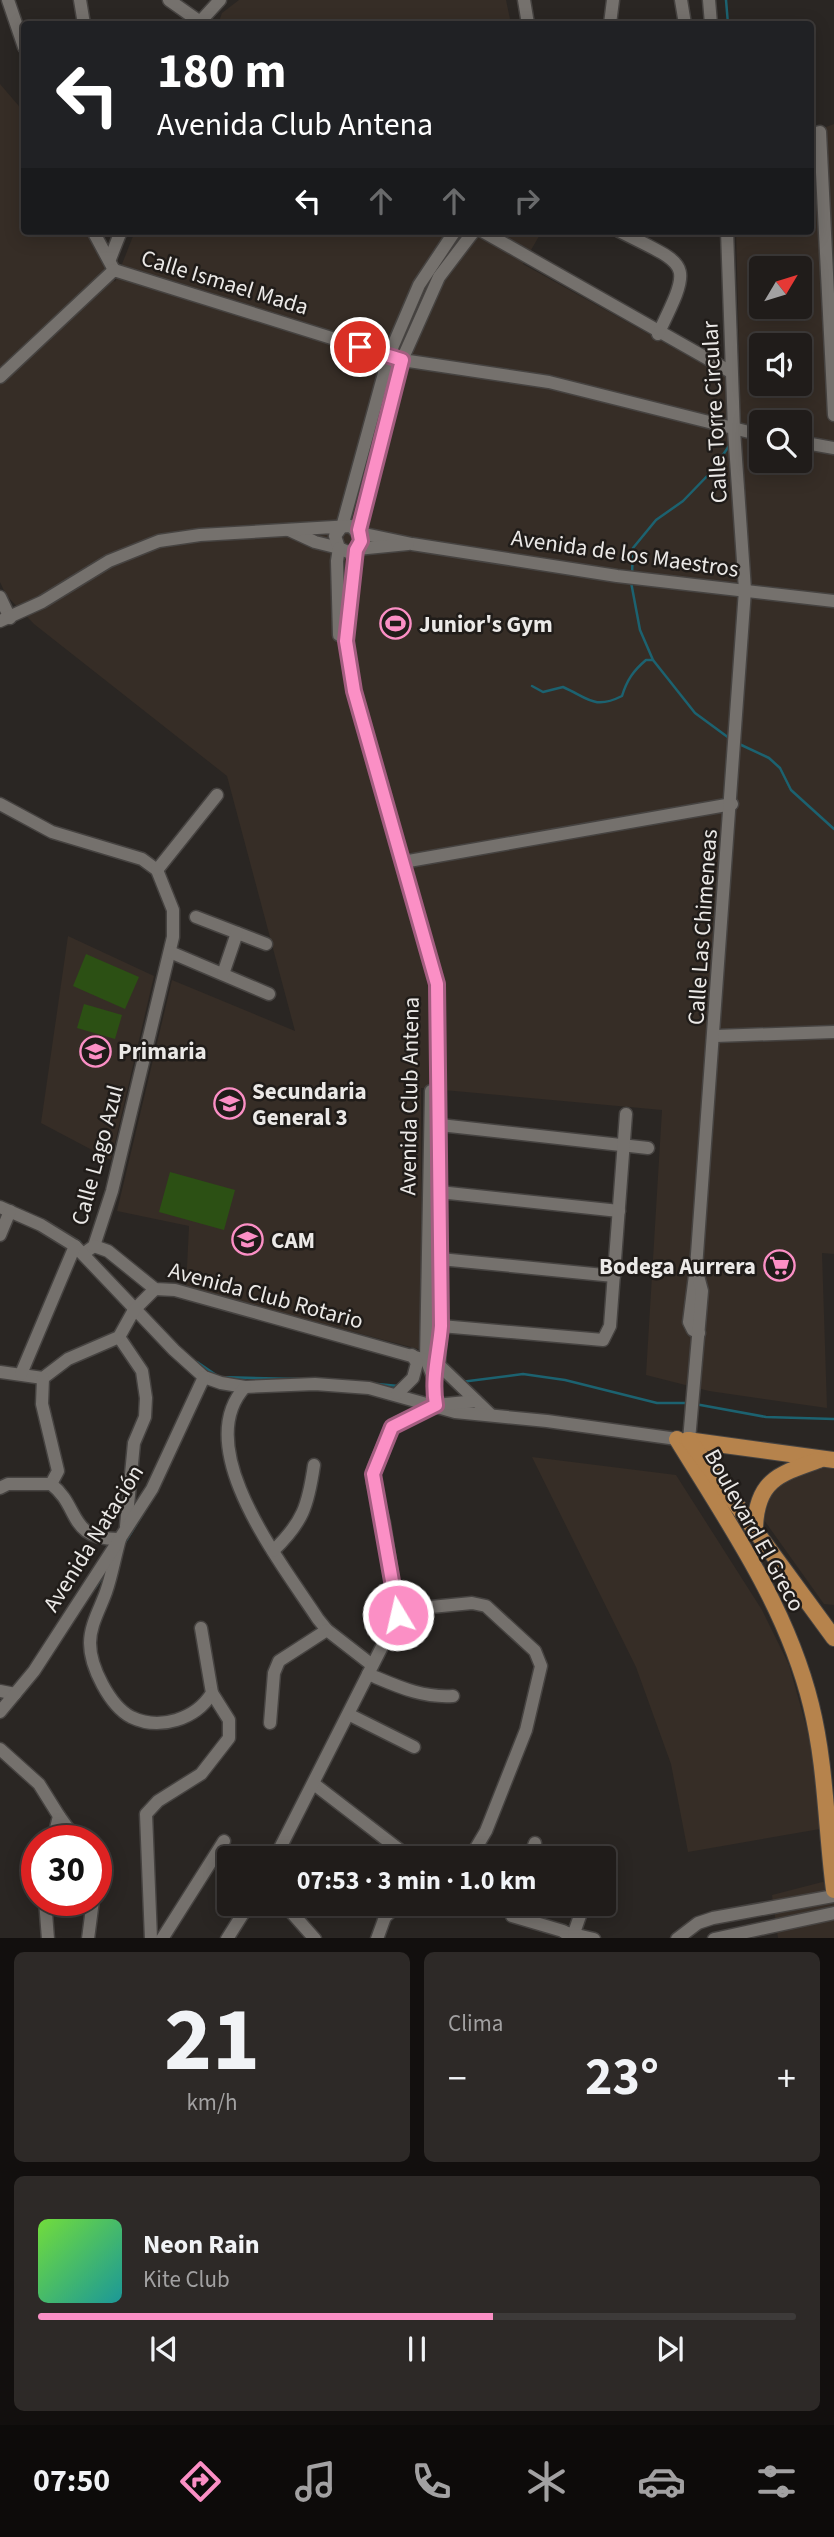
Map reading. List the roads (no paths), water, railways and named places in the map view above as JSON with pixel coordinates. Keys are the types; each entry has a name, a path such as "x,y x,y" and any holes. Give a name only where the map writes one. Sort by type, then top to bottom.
{"main road":[{"path":"683,1440 829,1459"},
{"name":"Boulevard El Greco","path":"683,1440 758,1531 830,1632"},
{"name":"Boulevard El Greco","path":"683,1440 778,1611 811,1704 820,1752 834,1890"},
{"path":"741,1545 758,1531 759,1497 774,1478 829,1459"},
{"path":"778,1611 783,1601 795,1597 817,1623 830,1632"},
{"path":"826,1830 834,1861"}],"street":[{"path":"8,0 21,38"},
{"path":"80,0 84,21"},
{"path":"169,0 197,21"},
{"path":"202,21 220,0"},
{"path":"517,0 520,21"},
{"path":"524,0 528,21"},
{"path":"610,21 613,0"},
{"path":"681,0 684,21"},
{"path":"709,0 711,21"},
{"path":"814,134 820,132 834,415"},
{"path":"95,235 112,264"},
{"path":"112,264 120,235"},
{"path":"339,548 335,536 341,528 419,285 453,235"},
{"path":"288,530 348,552 356,549 361,541 359,531 396,358 435,285 471,235"},
{"path":"489,235 659,334 731,372"},
{"path":"627,235 660,252 679,266 681,287 659,334"},
{"name":"Calle Torre Circular","path":"724,235 745,590"},
{"name":"Calle Ismael Mada","path":"0,377 112,264 396,358 549,382 749,433"},
{"path":"812,444 834,448"},
{"path":"0,597 5,620 109,561 159,541 200,534 351,526 359,531"},
{"name":"Avenida de los Maestros","path":"359,531 412,544 617,576 834,601"},
{"name":"Avenida de los Maestros","path":"356,549 378,550 412,544"},
{"name":"Avenida Club Antena","path":"339,548 339,642 343,671 432,984 426,1359"},
{"name":"Avenida Club Antena","path":"356,549 346,641 354,691 437,984 441,1326 435,1376 436,1405"},
{"name":"Calle Las Chimeneas","path":"683,1440 690,1412 699,1333 702,1291 696,1268 732,804 745,590"},
{"path":"0,804 52,832 142,859 157,870 216,795"},
{"path":"403,862 732,804"},
{"name":"Calle Lago Azul","path":"21,1374 112,1191 170,952 173,910 157,870"},
{"path":"195,917 266,944"},
{"path":"223,974 237,933"},
{"path":"170,952 269,994"},
{"path":"715,1036 834,1032"},
{"path":"441,1326 604,1340 610,1326 626,1114"},
{"path":"440,1125 648,1148"},
{"path":"439,1192 620,1211"},
{"path":"0,1235 5,1209"},
{"name":"Avenida Club Rotario","path":"5,1209 84,1249 108,1251 155,1289 174,1290 426,1359 435,1376"},
{"path":"84,1249 134,1310 204,1377 245,1387 341,1384 413,1391 435,1376 476,1401 491,1415"},
{"path":"440,1259 614,1276"},
{"path":"0,1372 43,1378 68,1359 119,1337 134,1310 155,1289"},
{"path":"119,1337 142,1371 146,1398 145,1417 134,1443 123,1534 93,1623 90,1644 94,1664 104,1686 129,1716 157,1724 176,1721 197,1710 212,1693"},
{"path":"401,1391 416,1368 412,1355"},
{"name":"Avenida Natación","path":"0,1712 34,1671 152,1489 204,1377"},
{"path":"43,1378 42,1404 58,1471 51,1484"},
{"path":"245,1387 235,1398 230,1410 226,1427 227,1445 249,1508 273,1551 327,1630 370,1670 413,1693 434,1698 453,1696"},
{"path":"401,1391 455,1412 683,1440"},
{"path":"281,1846 350,1716 398,1615 373,1474 392,1427 436,1405 476,1401"},
{"path":"273,1551 301,1521 307,1508 314,1465"},
{"path":"3,1482 51,1484 61,1493 75,1520 90,1535 123,1534"},
{"path":"398,1615 431,1607 478,1603 492,1610 535,1651 541,1665 526,1730 486,1831 477,1846"},
{"path":"151,1938 146,1814 158,1801 201,1773 229,1738 229,1720 212,1693 201,1628"},
{"path":"270,1723 274,1673 279,1661 327,1630"},
{"path":"0,1691 15,1694"},
{"path":"350,1716 414,1747"},
{"path":"0,1749 39,1783 65,1825"},
{"path":"314,1784 395,1846"},
{"path":"57,1825 59,1816"},
{"path":"162,1938 224,1840"},
{"path":"664,1938 679,1938 698,1923 713,1918 834,1896"},
{"path":"714,1938 834,1913"},
{"path":"46,1916 48,1938"},
{"path":"88,1938 91,1916"},
{"path":"227,1938 241,1916"},
{"path":"295,1916 315,1938"},
{"path":"377,1938 386,1916"},
{"path":"512,1916 570,1934 594,1938"},
{"path":"570,1934 578,1916"}],"waterway":[{"path":"726,0 728,21"},
{"path":"632,575 633,548 656,520 683,501 712,471 731,443"},
{"path":"631,582 640,630 653,660"},
{"path":"532,686 543,692 563,687 591,701 604,702 622,696 634,672 646,660 653,660 695,713 729,738"},
{"path":"737,743 769,758 780,768 791,790 834,829"},
{"path":"68,1235 80,1242"},
{"path":"197,1362 219,1377 298,1379"},
{"path":"461,1382 523,1374 565,1380 657,1403 689,1403"},
{"path":"377,1384 399,1386"},
{"path":"695,1404 766,1417 834,1419"},
{"path":"124,1544 154,1496"},
{"path":"95,1588 107,1570"}],"place":[{"name":"Junior's Gym","path":"396,624"},
{"name":"Primaria","path":"95,1051"},
{"name":"Secundaria General 3","path":"229,1104"},
{"name":"CAM","path":"248,1240"},
{"name":"Bodega Aurrera","path":"779,1266"}]}
